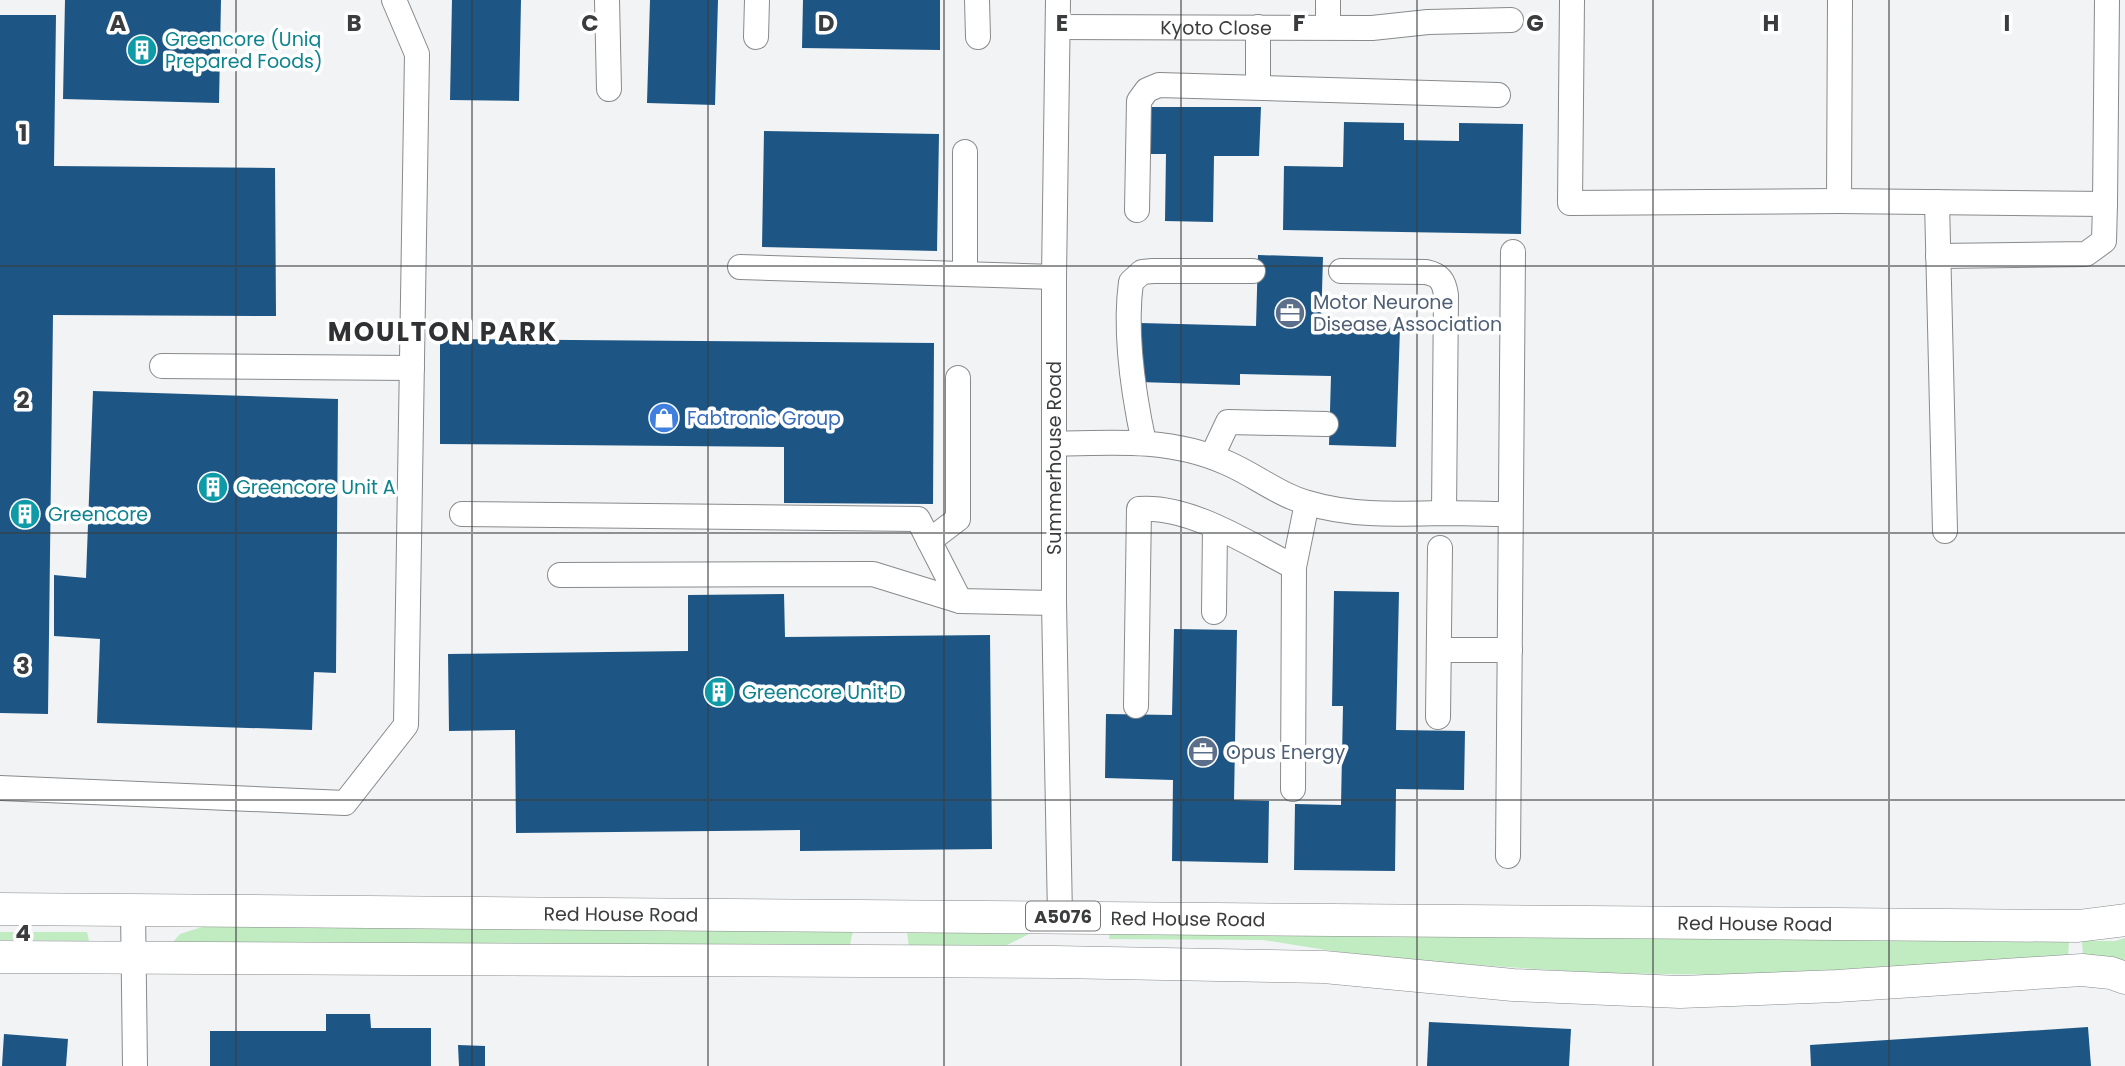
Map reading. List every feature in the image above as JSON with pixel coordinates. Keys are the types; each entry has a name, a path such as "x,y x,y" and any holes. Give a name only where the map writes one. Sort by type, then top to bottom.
{"main road":[{"name":"Red House Road","path":"0,909 2078,926 2125,920"},
{"path":"1060,916 1073,938 1092,948 1261,952 1324,967"},
{"path":"0,957 1042,962 1324,967 1513,985 1680,992 2082,970 2110,973 2125,978"}],"street":[{"path":"0,788 345,803 406,725 416,54 394,0"},
{"path":"607,0 609,89"},
{"path":"756,37 757,0"},
{"path":"977,0 978,37"},
{"name":"Summerhouse Road","path":"1058,0 1054,277 1054,603 1060,916"},
{"path":"1328,0 1328,27"},
{"path":"1572,0 1570,203 1839,201 2105,204"},
{"path":"1839,201 1840,0"},
{"path":"1938,256 2086,254 2104,241 2107,0"},
{"name":"Kyoto Close","path":"1058,27 1372,28 1428,22 1511,20"},
{"path":"1258,27 1258,87"},
{"path":"1137,210 1139,101 1147,90 1159,85 1498,95"},
{"path":"965,152 965,274"},
{"path":"1937,202 1945,531"},
{"path":"1508,856 1513,252"},
{"path":"740,267 1054,277"},
{"path":"1144,443 1134,396 1131,364 1131,282 1142,272 1153,271 1254,271"},
{"path":"1341,271 1426,271 1442,279 1446,295 1444,513"},
{"path":"162,366 412,368"},
{"path":"929,541 958,519 958,378"},
{"path":"1212,456 1228,422 1326,424"},
{"path":"1054,444 1144,443 1182,447 1212,456 1307,503 1340,511 1510,514"},
{"path":"1293,789 1294,567 1307,503"},
{"path":"1136,706 1139,509 1157,507 1180,513 1294,567"},
{"path":"462,514 918,519 960,601"},
{"path":"1214,612 1215,528"},
{"path":"1438,717 1440,548"},
{"path":"560,575 873,574 960,601 1054,603"},
{"path":"1439,650 1510,650"},
{"path":"133,910 135,1066"}],"green space":[{"path":"417,926 853,931 850,945 173,942 180,934 202,927"},
{"path":"0,932 87,932 89,941 0,940"},
{"path":"907,932 1029,934 997,950 909,948"},
{"path":"1110,933 2069,941 2068,956 1734,975 1597,973 1383,959 1263,940 1109,939"},
{"path":"2125,938 2125,962 2083,956 2082,941 2115,941"}],"building":[{"name":"Greencore (Uniq Prepared Foods)","path":"65,0 221,0 219,103 63,99"},
{"path":"452,0 521,0 519,101 450,100"},
{"path":"650,0 718,0 715,105 647,103"},
{"path":"803,0 940,0 940,50 802,48"},
{"path":"0,15 56,15 54,166 275,168 276,316 53,315 48,714 0,713"},
{"path":"1147,107 1261,107 1259,156 1214,156 1213,222 1165,221 1166,154 1147,154"},
{"path":"1344,122 1404,123 1404,140 1459,141 1459,123 1523,124 1521,234 1283,230 1284,166 1343,167"},
{"path":"764,131 939,134 937,251 762,247"},
{"path":"1258,255 1323,257 1321,326 1400,328 1396,447 1329,445 1331,376 1240,374 1240,385 1138,382 1140,323 1256,326"},
{"path":"440,339 934,343 933,504 784,503 784,447 440,444"},
{"name":"Greencore Unit A","path":"93,391 338,399 336,673 314,672 312,730 97,723 100,639 54,636 54,575 86,578"},
{"path":"1334,591 1399,592 1396,730 1465,731 1464,790 1396,789 1395,871 1294,870 1295,804 1341,805 1343,706 1332,706"},
{"name":"Greencore Unit D","path":"784,594 785,637 990,635 992,849 800,851 800,830 516,833 515,730 449,731 448,654 688,651 688,595"},
{"path":"1174,629 1237,630 1234,800 1269,801 1268,863 1172,861 1173,780 1105,778 1106,714 1172,715"},
{"path":"326,1014 370,1014 371,1028 431,1028 431,1066 210,1066 210,1031 326,1031"},
{"path":"1429,1022 1571,1029 1569,1066 1427,1066"},
{"path":"2088,1027 2091,1066 1811,1066 1810,1045"},
{"path":"4,1034 68,1039 66,1066 2,1066"},
{"path":"458,1045 485,1046 485,1066 459,1066"}],"place":[{"name":"Greencore (Uniq Prepared Foods)","path":"142,50"},
{"name":"Motor Neurone Disease Association","path":"1290,313"},
{"name":"Fabtronic Group","path":"664,418"},
{"name":"Greencore Unit A","path":"213,487"},
{"name":"Greencore","path":"25,514"},
{"name":"Greencore Unit D","path":"719,692"},
{"name":"Opus Energy","path":"1203,752"}],"district":[{"name":"MOULTON PARK","path":"443,332"}]}
